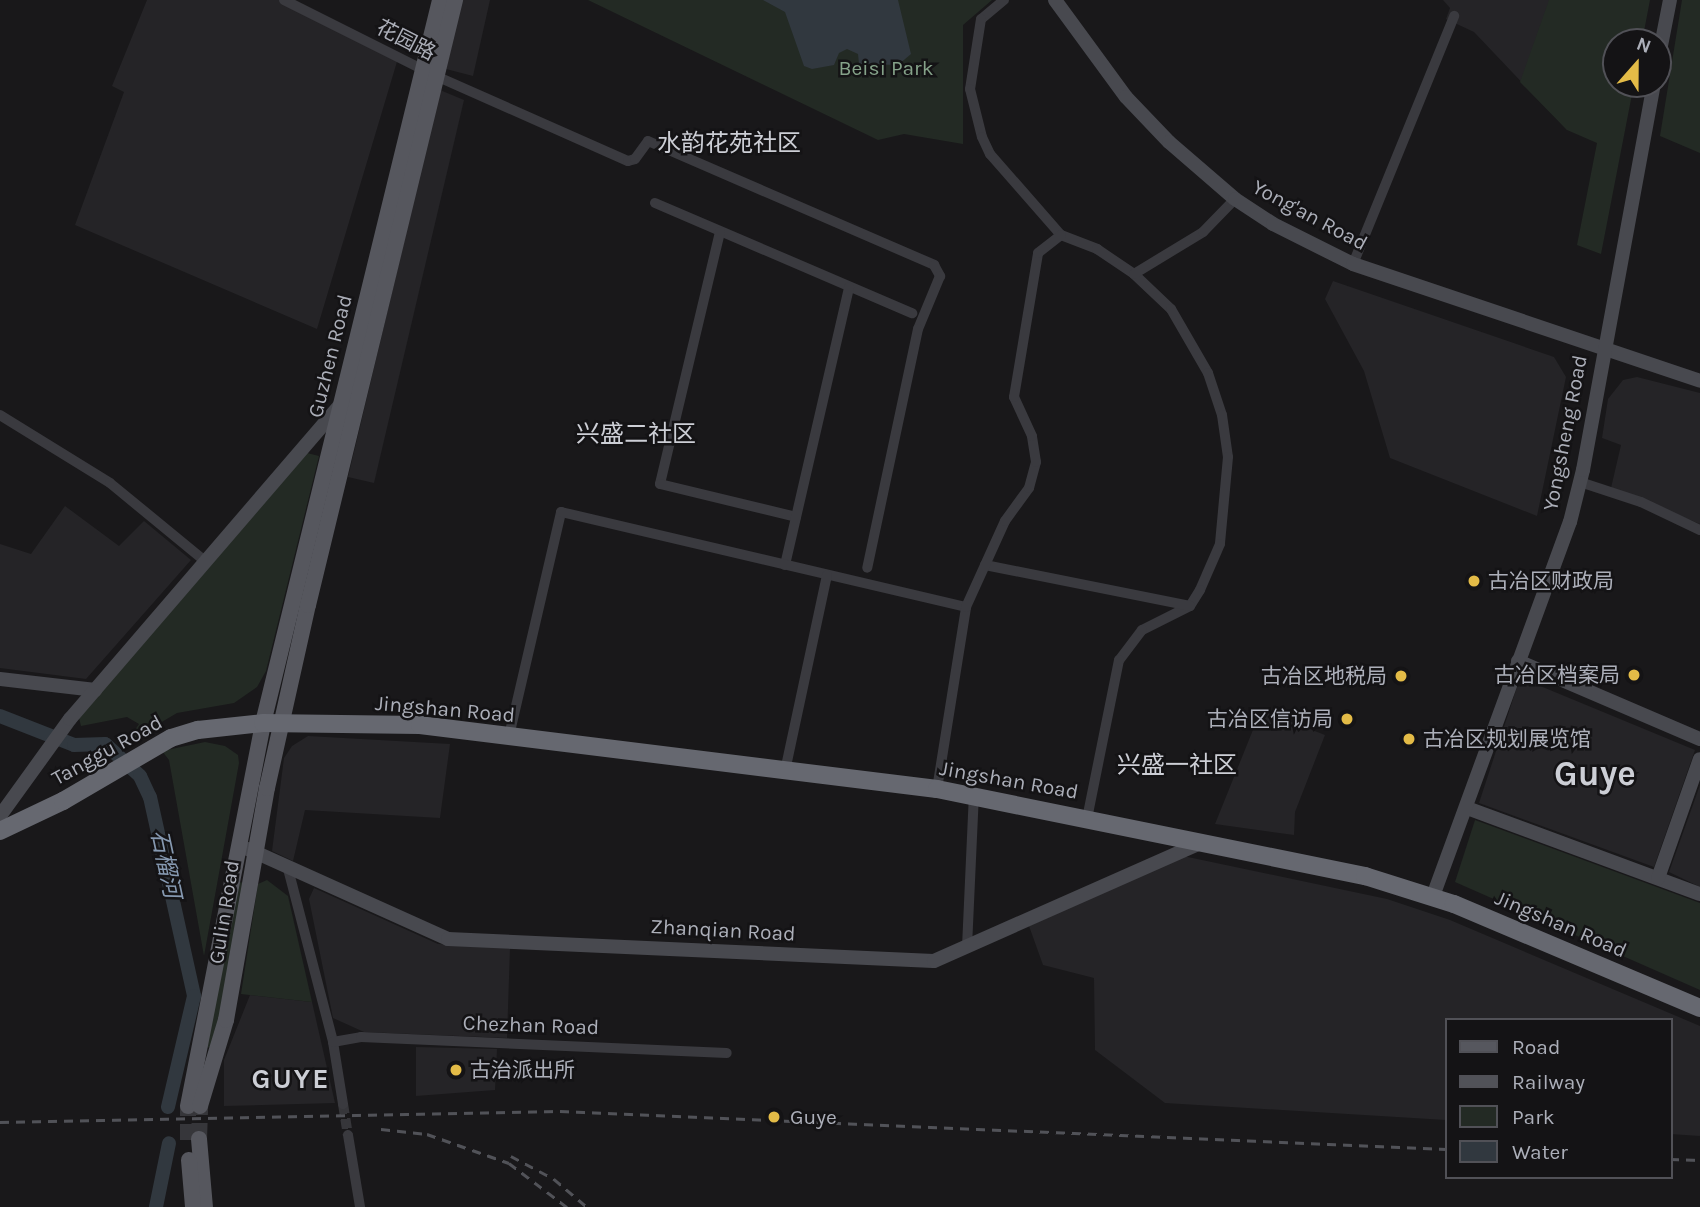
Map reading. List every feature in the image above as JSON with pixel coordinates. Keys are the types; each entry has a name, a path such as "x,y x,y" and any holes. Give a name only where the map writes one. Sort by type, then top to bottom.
{"highway":[{"name":"Jingshan Road","path":"282,723 420,725 974,795 1365,876 1429,895 1700,1008"},
{"name":"Tanggu Road","path":"0,831 110,774 142,753 198,730 282,723"}],"main road":[{"name":"Guzhen Road","path":"282,723 429,73 440,0"},
{"name":"Guzhen Road","path":"263,723 340,404 429,73 454,0"},
{"name":"Yong'an Road","path":"1055,0 1126,97 1169,142 1235,199 1273,224 1353,264 1700,381"},
{"path":"1658,28 1663,0"},
{"path":"1664,28 1670,0"},
{"name":"Yongsheng Road","path":"1429,895 1562,524 1577,468 1644,98"},
{"name":"Yongsheng Road","path":"1429,895 1467,808 1580,482 1599,347 1651,98"},
{"path":"0,816 70,719 340,404 357,397"},
{"path":"1518,661 1700,739"},
{"path":"0,679 95,690"},
{"name":"Gulin Road","path":"263,723 236,846 194,1106 226,1020 282,723"},
{"path":"1658,877 1700,759"},
{"path":"1467,808 1700,894"},
{"name":"Zhanqian Road","path":"236,846 256,851 448,939 934,961 1202,842"},
{"path":"193,1207 193,1139 205,1207"}],"street":[{"name":"花园路","path":"284,0 429,73 628,161 635,159 649,141 934,265 940,276 918,329 867,568"},
{"path":"1004,0 981,19 970,89 974,119 990,154 1061,235 1097,249 1134,274 1171,309 1195,344 1222,415 1228,466 1222,533 1212,568 1190,606 1142,630 1119,660 1087,818"},
{"path":"1353,264 1454,16"},
{"path":"1134,274 1203,232 1235,199"},
{"path":"655,204 912,313"},
{"path":"720,232 660,484 796,517"},
{"path":"937,789 966,607 1005,521 1029,488 1036,462 1032,436 1014,397 1038,253 1061,235"},
{"path":"785,565 849,287"},
{"path":"0,415 110,483 205,561"},
{"path":"1580,482 1641,502 1700,530"},
{"path":"509,736 561,512 966,607"},
{"path":"985,565 1190,606"},
{"path":"785,771 827,575"},
{"path":"967,947 974,795"},
{"path":"286,865 333,1042 343,1104"},
{"name":"Chezhan Road","path":"333,1042 361,1037 727,1053"},
{"path":"348,1135 360,1207"}],"shaded area":[{"path":"147,0 292,0 399,55 317,329 75,225 124,92 112,86"},
{"path":"462,0 490,0 473,76 446,69"},
{"path":"1443,0 1612,0 1567,130 1474,32 1446,19 1450,8"},
{"path":"440,90 464,100 374,483 348,477"},
{"path":"1333,281 1554,357 1566,377 1537,516 1390,458 1364,371 1325,299"},
{"path":"1637,377 1700,393 1700,524 1611,488 1621,445 1602,438 1608,399 1623,380"},
{"path":"65,506 119,546 144,521 191,560 86,679 0,668 0,544 31,554"},
{"path":"1533,683 1695,750 1654,867 1479,803 1517,687"},
{"path":"1261,710 1325,735 1295,812 1294,835 1215,824"},
{"path":"308,736 450,744 440,818 305,810 293,861 272,851 284,758 292,746"},
{"path":"1700,785 1700,887 1669,872"},
{"path":"1183,856 1387,899 1450,920 1700,1026 1700,1136 1672,1134 1672,1018 1444,1018 1444,1120 1165,1103 1095,1050 1094,978 1043,965 1029,926"},
{"path":"314,888 438,944 510,948 507,1038 364,1032 333,1018 309,899"},
{"path":"250,995 312,1002 335,1103 224,1106 224,1060"},
{"name":"古治派出所","path":"416,1047 497,1049 495,1090 416,1096"}],"green space":[{"name":"Beisi Park","path":"588,0 992,0 963,25 963,144 904,134 878,140"},
{"path":"1549,0 1650,0 1645,28 1602,28 1602,98 1631,98 1601,254 1577,245 1597,143 1567,130 1520,82"},
{"path":"1682,0 1700,0 1700,153 1660,136 1666,98 1672,98 1672,62"},
{"path":"307,453 319,456 266,671 257,687 234,703 177,713 126,743 139,724 127,717 81,726 79,718"},
{"path":"205,742 225,746 238,755 239,763 204,956 169,760 162,751"},
{"path":"1475,820 1700,903 1700,990 1455,882"},
{"path":"267,880 288,896 312,1002 241,994 258,884"},
{"path":"234,881 244,883 225,1000 212,1046 207,1048"}],"water":[{"path":"763,0 898,0 911,54 898,65 859,64 858,54 847,49 839,53 834,65 812,69 804,66 785,12"}],"waterway":[{"name":"石榴河","path":"0,716 74,745 105,744 140,776 150,797 194,996 168,1107"},
{"name":"石榴河","path":"156,1207 169,1143"}],"tunnel":[{"path":"343,1104 348,1135"},
{"path":"188,1106 188,1140"},
{"path":"199,1139 200,1106"}],"railway":[{"path":"0,1122 560,1111 1444,1149"},
{"path":"381,1129 427,1134 509,1163 567,1207"},
{"path":"511,1156 554,1179 587,1207"},
{"path":"1672,1159 1700,1160"}],"place":[{"name":"古冶区财政局","path":"1474,581"},
{"name":"古冶区档案局","path":"1634,675"},
{"name":"古冶区地税局","path":"1401,676"},
{"name":"古冶区信访局","path":"1347,719"},
{"name":"古冶区规划展览馆","path":"1409,739"},
{"name":"古治派出所","path":"456,1070"},
{"name":"Guye","path":"774,1117"}],"district":[{"name":"水韵花苑社区","path":"729,144"},
{"name":"兴盛二社区","path":"636,435"},
{"name":"兴盛一社区","path":"1177,766"},
{"name":"Guye","path":"1595,774"},
{"name":"GUYE","path":"291,1079"}]}
